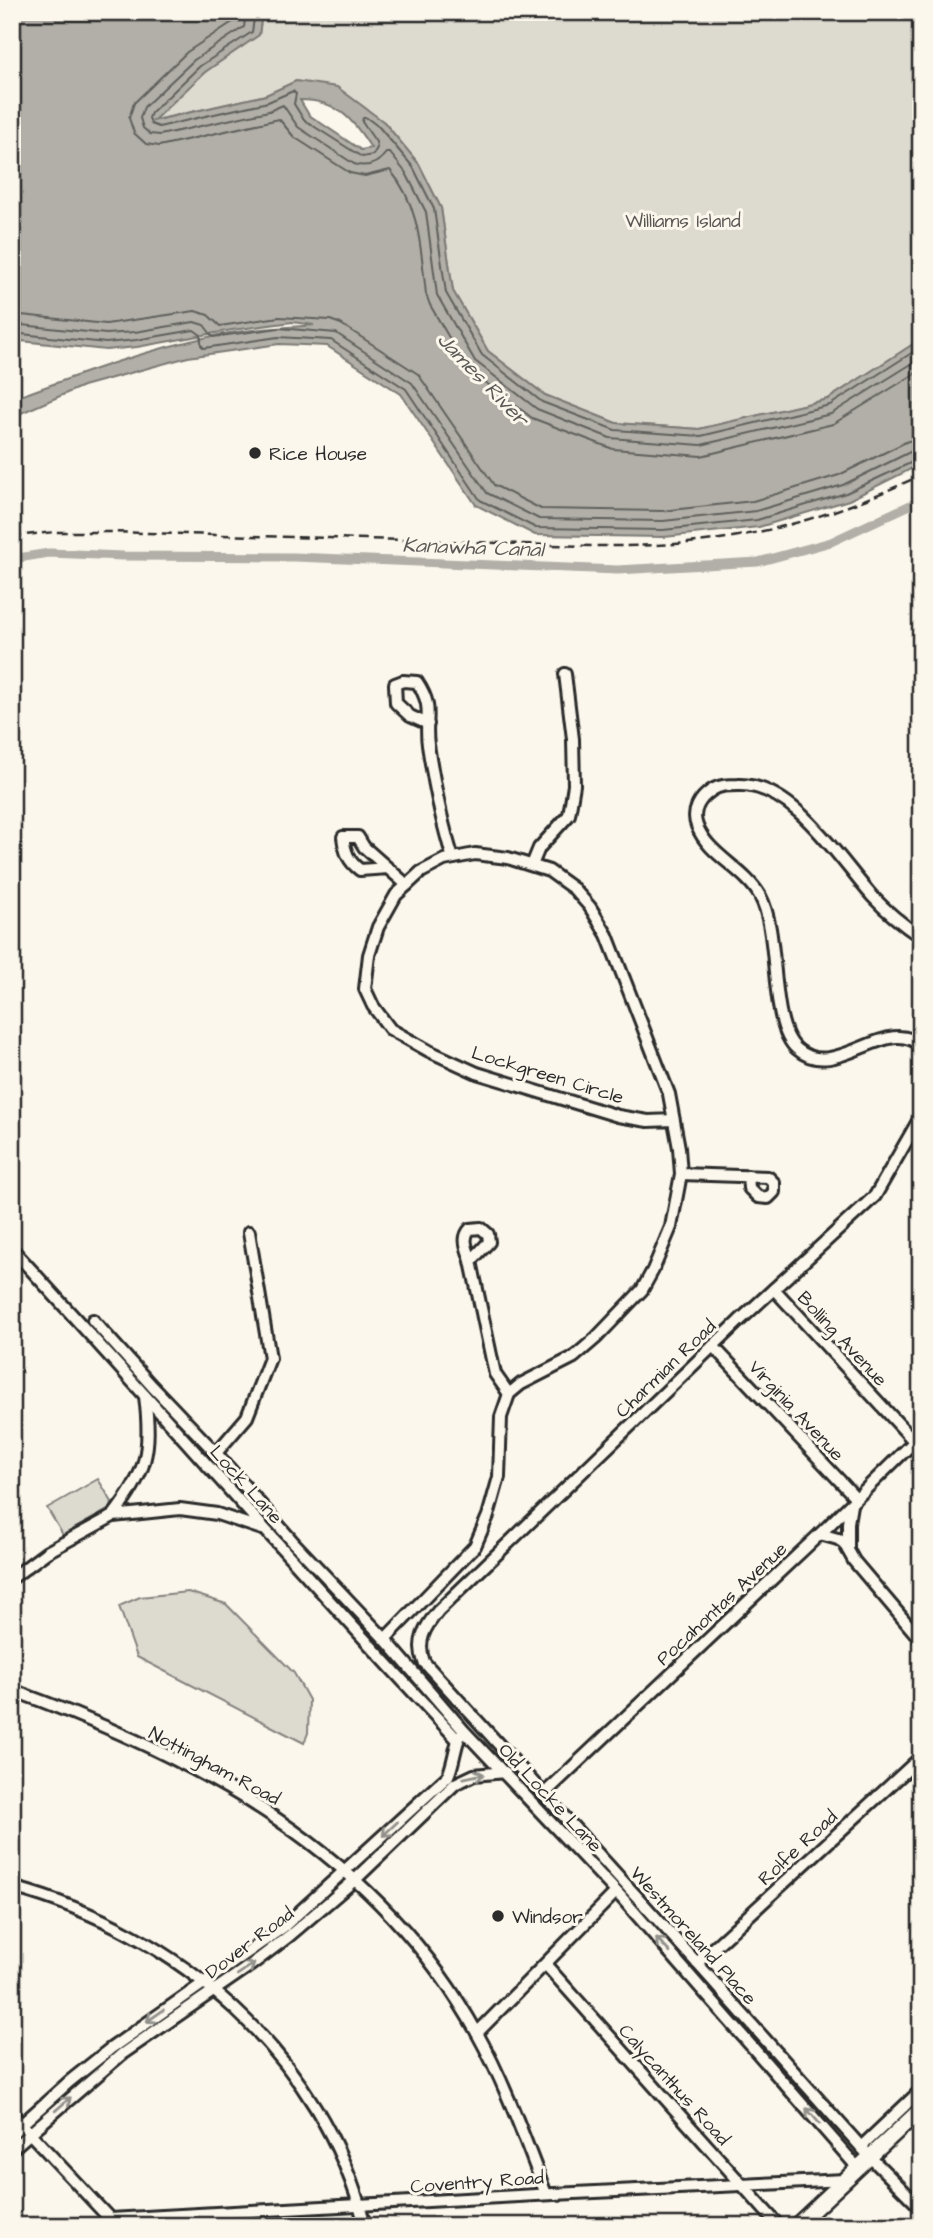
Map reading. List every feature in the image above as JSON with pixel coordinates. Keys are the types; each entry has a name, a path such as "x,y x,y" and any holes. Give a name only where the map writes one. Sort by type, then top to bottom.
{"main road":[{"path":"796,2226 858,2168 865,2152 921,2109"}],"street":[{"path":"532,865 539,848 569,815 574,785 573,739 565,674"},
{"path":"428,724 427,737 437,799 453,858"},
{"path":"921,937 889,913 822,835 777,797 749,784 723,785 707,794 696,806 695,819 700,832 746,879 761,899 769,927 781,1014 789,1040 805,1055 821,1059 840,1056 895,1037 910,1039 921,1046"},
{"name":"Lockgreen Circle","path":"509,1394 521,1384 574,1357 642,1290 653,1270 671,1227 681,1174 674,1120 669,1094 607,936 590,907 573,889 549,871 508,858 475,854 444,860 421,872 396,895 378,927 369,955 365,989 373,1006 390,1029 477,1073 618,1116 648,1121 674,1120"},
{"path":"388,868 407,885"},
{"name":"Charmian Road","path":"421,1638 438,1611 713,1346 876,1196 919,1122"},
{"path":"681,1174 748,1177"},
{"path":"216,1453 247,1417 270,1358 249,1233"},
{"name":"Lock Lane","path":"12,1249 262,1529 290,1548 461,1735"},
{"path":"385,1639 475,1546 488,1516 499,1477 501,1417 509,1394 495,1374 471,1261"},
{"name":"Bolling Avenue","path":"774,1289 918,1439"},
{"name":"Old Locke Lane","path":"93,1320 216,1453 290,1548 385,1639 461,1735 505,1772 616,1892 858,2168"},
{"name":"Virginia Avenue","path":"713,1346 854,1500"},
{"path":"113,1516 138,1480 146,1454 149,1428 144,1394"},
{"name":"Pocahontas Avenue","path":"544,1794 918,1439"},
{"path":"848,1550 848,1522 854,1500"},
{"path":"12,1578 47,1552 113,1516 162,1509 199,1511 262,1529"},
{"path":"820,1534 838,1539 921,1640"},
{"name":"Westmoreland Place","path":"421,1638 420,1652 424,1662 865,2152 921,2208"},
{"name":"Nottingham Road","path":"12,1690 126,1737 216,1781 287,1824 351,1875 422,1951 477,2033 511,2105 545,2194"},
{"name":"Dover Road","path":"12,2133 26,2129 121,2054 289,1936 448,1776 461,1735"},
{"name":"Rolfe Road","path":"697,1963 921,1757"},
{"name":"Dover Road","path":"12,2149 26,2129 110,2049 282,1928 351,1875 455,1784 474,1775 505,1772"},
{"path":"12,1887 37,1894 101,1921 154,1948 205,1981 253,2024 305,2090 339,2149 365,2226"},
{"path":"477,2033 616,1892"},
{"name":"Calycanthus Road","path":"545,1965 779,2226"},
{"path":"865,2152 921,2090"},
{"path":"12,2114 107,2222"},
{"name":"Coventry Road","path":"107,2222 545,2194 845,2180"}],"green space":[{"name":"Williams Island","path":"262,12 921,12 921,339 828,399 699,429 616,423 545,395 488,351 453,291 441,208 419,164 384,122 296,81 266,95 151,121 205,72 259,35"},
{"path":"98,1479 112,1502 111,1508 63,1535 47,1508"},
{"path":"188,1592 226,1604 294,1673 309,1700 308,1733 304,1743 137,1657 119,1606 140,1597"}],"water":[{"name":"James River","path":"12,12 262,12 259,35 205,72 153,121 266,95 296,81 337,87 384,122 419,164 441,208 453,291 488,351 545,395 616,423 699,429 828,399 921,339 921,464 849,500 759,527 664,537 535,535 476,505 401,394 327,346 279,344 188,357 83,386 12,417 12,399 136,356 225,334 314,325 292,322 106,350 12,340","holes":["300,100 324,103 343,113 358,128 371,148 361,150 309,115"]}],"waterway":[{"name":"Kanawha Canal","path":"12,559 49,553 294,557 618,570 758,562 831,542 921,500"}],"railway":[{"path":"12,536 56,532 109,532 594,546 688,543 749,534 807,520 865,500 921,475"}],"place":[{"name":"Rice House","path":"255,453"},
{"name":"Windsor","path":"498,1916"}]}
